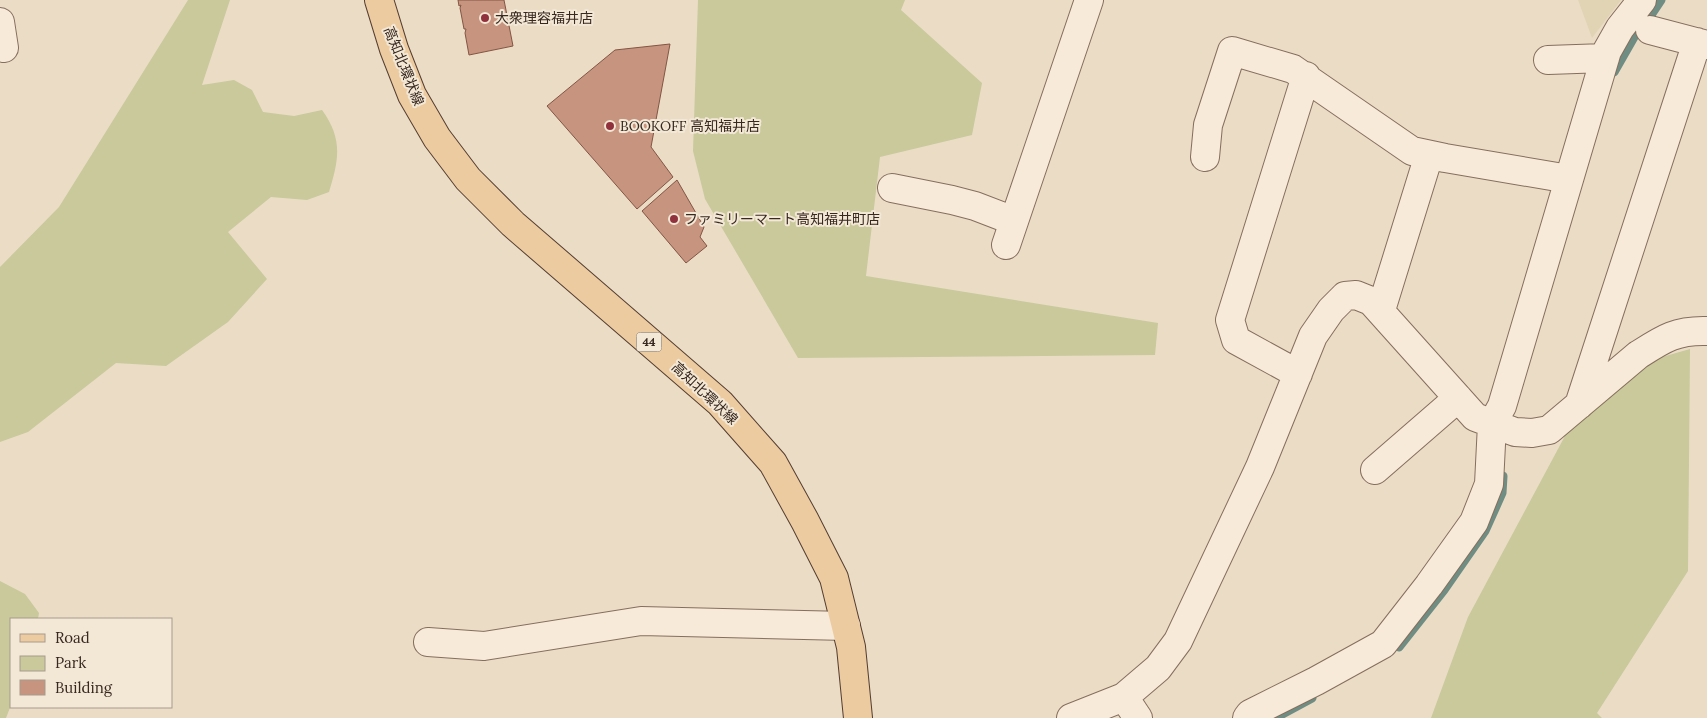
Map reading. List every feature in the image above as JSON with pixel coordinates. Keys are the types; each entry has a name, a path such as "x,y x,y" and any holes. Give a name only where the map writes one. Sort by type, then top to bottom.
{"main road":[{"name":"高知北環状線","path":"379,0 394,49 412,95 436,138 468,179 513,224 720,403 773,463 834,578 851,647 858,718"}],"street":[{"path":"892,188 967,204 1010,233 1089,0"},
{"path":"1247,718 1250,714 1316,681 1383,644 1429,585 1474,522 1489,484 1492,424 1502,406 1607,51 1620,28 1642,0"},
{"path":"1579,406 1702,44 1650,30"},
{"path":"1205,157 1208,125 1232,51 1293,69 1306,76 1412,151 1569,179"},
{"path":"1548,60 1605,58"},
{"path":"1298,374 1236,340 1230,320 1306,76"},
{"path":"1381,310 1429,155"},
{"path":"1071,718 1131,707 1178,641 1260,467 1312,336 1331,310 1345,296 1356,295 1371,301 1381,310 1475,417 1515,432 1532,433 1549,430 1638,355 1678,333 1707,331"},
{"path":"1375,470 1458,398"},
{"path":"428,642 484,646 641,621 846,626"}],"shaded area":[{"path":"1578,0 1621,0 1592,38"}],"green space":[{"path":"188,0 230,0 202,85 234,80 252,90 263,112 294,116 322,110 333,130 337,150 337,159 329,192 307,200 271,197 228,232 267,279 228,322 166,366 116,363 28,432 0,442 0,267 59,207"},
{"path":"698,0 905,0 901,10 982,83 972,135 880,157 866,276 1158,323 1155,355 798,358 705,199 693,151"},
{"path":"1690,349 1688,571 1597,713 1602,718 1431,718 1468,617 1573,421 1641,363"},
{"path":"0,581 25,594 39,613 38,618 10,618 10,708 6,718 0,718"}],"building":[{"name":"大衆理容福井店","path":"458,0 504,0 513,46 469,55 466,29 464,29 461,5 459,6"},
{"name":"BOOKOFF 高知福井店","path":"670,44 651,147 673,177 637,209 547,106 615,50"},
{"name":"ファミリーマート高知福井町店","path":"677,180 704,227 700,237 707,246 686,263 642,211"}],"waterway":[{"path":"1651,15 1661,0"},
{"path":"1614,72 1638,30"},
{"path":"1399,647 1444,590 1485,531 1502,493 1503,476"},
{"path":"1275,718 1312,698"}],"place":[{"name":"大衆理容福井店","path":"485,18"},
{"name":"BOOKOFF 高知福井店","path":"610,126"},
{"name":"ファミリーマート高知福井町店","path":"674,219"}]}
